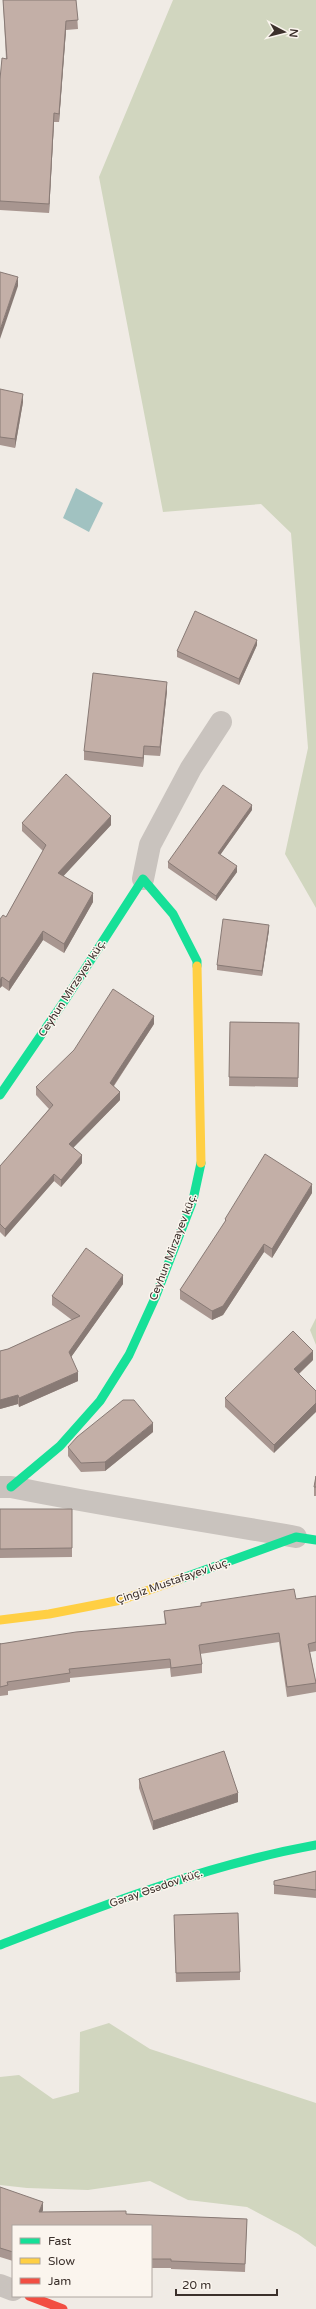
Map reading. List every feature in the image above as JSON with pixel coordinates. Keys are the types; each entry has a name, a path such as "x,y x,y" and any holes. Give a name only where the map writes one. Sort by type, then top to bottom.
{"street":[{"name":"Ceyhun Mirzəyev küç.","path":"0,1095 65,1000 143,879 150,845 191,768 221,722"},
{"name":"Ceyhun Mirzayev küç.","path":"5,1487 60,1446 100,1401 129,1355 152,1305 193,1200 202,1157 197,961 173,914 143,879"},
{"name":"Çingiz Mustafayev küç.","path":"5,1487 90,1503 189,1517 306,1539"},
{"name":"Çingiz Mustafayev küç.","path":"0,1620 49,1614 121,1600 306,1539"},
{"name":"Gəray Əsədov küç.","path":"0,1945 177,1879 296,1848 316,1845"},
{"path":"0,2285 12,2290"},
{"path":"32,2297 63,2309"}],"green space":[{"path":"173,0 316,0 316,908 285,854 308,748 291,533 261,504 163,512 99,177"},
{"path":"316,1318 316,1345 310,1330"},
{"path":"109,2023 150,2049 316,2103 316,2247 298,2234 247,2207 188,2200 150,2181 88,2190 27,2188 0,2185 0,2077 19,2075 53,2099 79,2092 80,2032"}],"water":[{"path":"76,488 103,503 89,532 63,518"}],"building":[{"path":"3,0 76,0 78,20 66,21 59,114 54,113 49,204 0,201 0,79 2,58 7,59"},
{"path":"0,272 18,277 0,330"},
{"path":"0,389 23,394 15,439 0,437"},
{"path":"195,611 257,640 239,679 177,651"},
{"path":"93,673 167,682 160,747 144,746 143,758 84,751"},
{"path":"66,774 111,816 58,873 93,893 64,944 43,931 9,982 2,977 0,980 0,919 3,915 6,917 46,845 22,823"},
{"path":"223,785 252,805 218,853 237,866 216,896 168,862"},
{"path":"223,919 269,925 262,971 217,965"},
{"path":"113,989 154,1016 110,1083 120,1092 69,1144 82,1155 61,1180 54,1174 5,1229 0,1224 0,1166 53,1105 36,1087 74,1050"},
{"path":"230,1022 299,1023 298,1078 229,1077"},
{"path":"265,1154 312,1184 272,1249 264,1244 223,1306 212,1311 180,1290 226,1220 225,1219"},
{"path":"86,1248 123,1275 69,1352 78,1372 19,1398 18,1395 0,1400 0,1351 8,1349 80,1316 52,1296"},
{"path":"293,1331 313,1351 294,1369 316,1391 316,1403 274,1445 225,1398"},
{"path":"123,1400 134,1400 153,1423 105,1462 81,1463 68,1447 77,1437"},
{"path":"316,1476 316,1487 314,1487"},
{"path":"0,1509 72,1509 72,1548 0,1549"},
{"path":"294,1589 296,1599 316,1596 316,1642 308,1644 316,1683 287,1687 279,1633 199,1645 202,1664 171,1668 170,1659 69,1669 70,1673 7,1682 8,1685 0,1687 0,1644 76,1632 166,1624 164,1611 201,1606 201,1603"},
{"path":"224,1751 238,1793 153,1821 139,1779"},
{"path":"316,1871 316,1890 274,1885 274,1881"},
{"path":"238,1913 240,1972 176,1973 174,1915"},
{"path":"0,2187 43,2202 39,2212 126,2211 126,2214 247,2219 245,2264 152,2259 152,2225 12,2225 12,2252 0,2248"}],"traffic: fast":[{"path":"0,1095 65,1000 143,879 173,914 197,961 197,966"},
{"path":"11,1487 60,1446 100,1401 129,1355 155,1298 193,1200 201,1163"},
{"path":"180,1579 296,1537 316,1540"},
{"path":"0,1945 78,1915 195,1875 275,1853 316,1845"}],"traffic: slow":[{"path":"197,966 201,1163"},
{"path":"0,1620 49,1614 121,1600 180,1579"}],"traffic: jam":[{"path":"32,2297 63,2309"}]}
